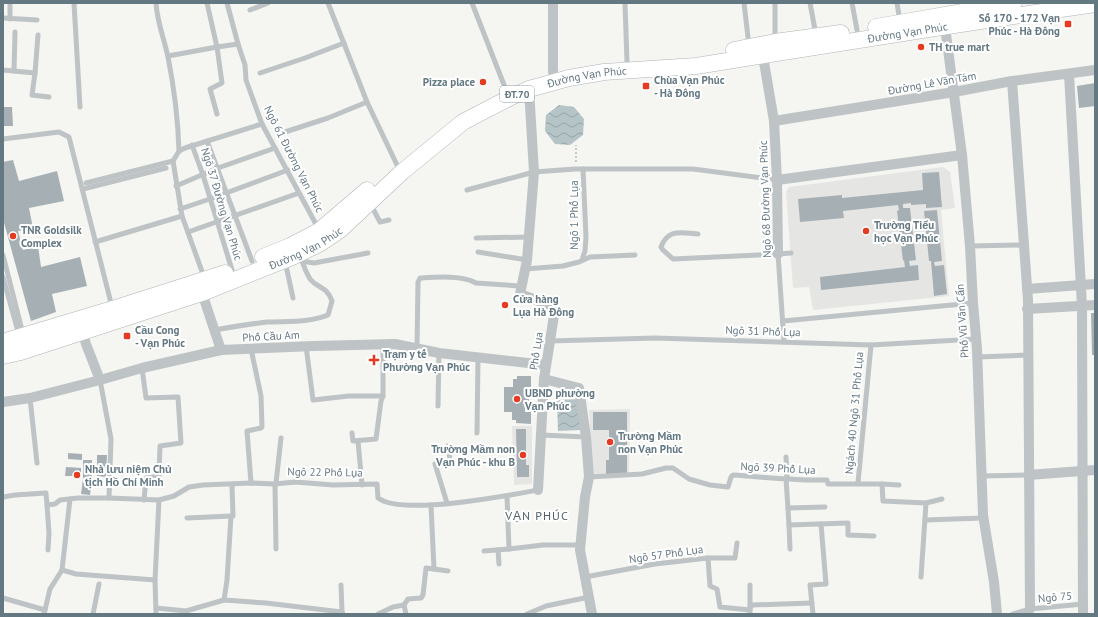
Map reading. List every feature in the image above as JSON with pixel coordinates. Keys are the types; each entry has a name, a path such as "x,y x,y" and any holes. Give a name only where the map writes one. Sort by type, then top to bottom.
{"main road":[{"name":"Đường Vạn Phúc","path":"3,342 113,309 204,286 232,270 293,260 340,230 369,203 399,168 454,118 479,103 525,81 553,72 599,64 627,66 696,66 763,56 858,36 901,22 1014,3"},
{"name":"Đường Vạn Phúc","path":"3,356 84,338 204,286 255,266 319,231 399,168 463,122 511,96 529,89 569,78 604,72 627,66 749,48 775,42 816,36 858,36 945,27 1039,8 1095,4"}],"street":[{"path":"553,3 553,72"},
{"name":"Phố Vũ Văn Cẩn","path":"945,27 962,155 970,246 972,303 977,357 983,518 998,614"},
{"name":"Ngõ 68 Đường Vạn Phúc","path":"763,56 774,121 777,180 778,254"},
{"name":"Đường Lê Văn Tám","path":"774,121 954,92 1012,81 1095,70"},
{"path":"1069,74 1082,306 1083,609"},
{"path":"1012,81 1027,289 1030,609"},
{"path":"520,286 526,264 534,172 529,89"},
{"path":"777,180 962,155"},
{"path":"1027,289 1095,284"},
{"path":"204,286 214,330 221,350"},
{"name":"Phố Lụa","path":"520,286 521,295 555,308 544,379 579,388 586,437 589,477 585,498 580,550 592,614"},
{"path":"1027,309 1095,305"},
{"path":"84,338 99,378"},
{"name":"Phố Cầu Am","path":"3,402 30,398 99,378 221,350 383,344 417,348 439,353 546,366"},
{"name":"Ngõ 22 Phố Lụa","path":"538,490 544,379"},
{"path":"1028,475 1095,470"}],"lane":[{"path":"10,3 10,18"},
{"path":"74,3 80,107"},
{"path":"156,3 156,14 168,56 178,127 179,151 173,161 176,186 180,209 204,286"},
{"path":"207,3 217,47 222,83 210,88 217,114"},
{"name":"Ngõ 61 Đường Vạn Phúc","path":"227,3 245,65 246,80 262,124 288,170 319,231"},
{"path":"250,10 268,3"},
{"path":"328,3 367,102 399,168"},
{"path":"472,3 506,90"},
{"path":"625,3 627,66"},
{"path":"744,3 749,48"},
{"path":"775,3 775,42"},
{"path":"810,3 816,36"},
{"path":"852,3 858,36"},
{"path":"897,3 901,22"},
{"path":"3,18 37,20"},
{"path":"14,71 15,32"},
{"path":"38,35 32,95 49,97"},
{"path":"260,73 344,43"},
{"path":"168,56 238,44"},
{"path":"3,70 35,73"},
{"path":"285,132 328,118 367,102"},
{"path":"179,151 192,145 262,124"},
{"path":"3,139 59,132 69,137 113,309"},
{"path":"207,141 255,266"},
{"name":"Ngõ 37 Đường Vạn Phúc","path":"192,145 203,175 232,270"},
{"path":"176,186 218,168 275,148"},
{"path":"86,183 173,161"},
{"path":"83,189 166,168"},
{"path":"467,190 534,172 583,169 693,169 777,180"},
{"name":"Ngõ 1 Phố Lụa","path":"582,260 585,251 586,237 583,169"},
{"path":"180,209 288,170"},
{"path":"188,232 299,193"},
{"path":"369,203 380,222 389,220"},
{"path":"95,242 182,216"},
{"path":"698,234 670,234 664,239 661,247 673,259 791,253"},
{"path":"476,238 529,237"},
{"path":"970,246 1024,245"},
{"path":"478,252 526,264 563,266 590,257 635,255"},
{"path":"293,260 314,263 368,253"},
{"name":"Ngõ 68 Đường Vạn Phúc","path":"778,254 784,342"},
{"path":"3,256 22,337"},
{"path":"293,260 293,298"},
{"path":"214,330 268,322 294,322 317,319 328,314 332,301 330,293 324,288 316,285 293,260"},
{"path":"3,277 22,337"},
{"path":"417,348 419,279 462,278 476,283 520,286"},
{"path":"783,321 972,303"},
{"name":"Ngõ 31 Phố Lụa","path":"550,341 655,338 871,345 976,339"},
{"path":"352,433 353,441 376,439 383,396 383,344"},
{"name":"Ngách 40 Ngõ 31 Phố Lụa","path":"858,483 871,345"},
{"path":"306,346 313,400 349,396 383,396"},
{"path":"251,349 261,396 262,427 247,431 251,483"},
{"path":"438,406 439,353"},
{"path":"977,357 1028,355"},
{"path":"477,433 478,358"},
{"path":"142,368 146,398 178,397 181,443 160,446 159,476 146,478 144,500"},
{"path":"99,378 111,440 109,498"},
{"path":"30,398 37,463"},
{"path":"540,434 586,437"},
{"path":"276,549 276,484 282,438"},
{"path":"358,441 362,485"},
{"path":"447,504 435,464 450,460 448,446"},
{"path":"786,457 790,549"},
{"name":"Ngõ 39 Phố Lụa","path":"589,477 642,474 666,468 673,468 689,479 710,485 728,487 733,475 787,478 796,480 827,480 828,484 858,483"},
{"path":"981,476 1028,475"},
{"name":"Ngõ 22 Phố Lụa","path":"47,505 55,504 59,501 83,498 159,500 174,496 192,487 251,483 276,484 295,482 333,485 377,484 378,498 384,502 421,506 485,500 538,490"},
{"path":"858,483 899,485"},
{"path":"882,484 883,501 926,503 942,499"},
{"path":"224,600 227,580 231,516 233,516 232,485"},
{"path":"3,497 46,493 49,533 48,550"},
{"path":"507,496 509,549"},
{"path":"3,598 44,612 50,589 62,570 70,499"},
{"path":"159,500 155,580 156,611 186,611 224,600 266,603 343,613 341,585"},
{"path":"921,577 926,503"},
{"path":"431,505 434,569"},
{"path":"788,508 825,508"},
{"path":"187,518 231,516"},
{"path":"925,520 983,518"},
{"path":"813,614 810,585 826,584 821,524"},
{"path":"789,525 848,524 848,535 874,536"},
{"name":"Ngõ 57 Phố Lụa","path":"585,577 655,564 708,558 735,558 736,543"},
{"path":"484,551 543,545 581,545"},
{"path":"498,550 499,564"},
{"path":"708,558 710,586 717,589 720,607 750,610"},
{"path":"378,614 393,607 404,605 408,599 421,598 423,595 426,568 448,571"},
{"path":"62,570 76,574 155,580"},
{"path":"93,614 99,584"},
{"path":"750,585 750,610"},
{"path":"527,614 546,606 589,597"},
{"path":"750,610 753,605 812,603"},
{"path":"404,605 406,614"},
{"name":"Ngõ 75","path":"1013,614 1030,609 1083,609"}],"path":[{"path":"576,146 576,165"}],"shaded area":[{"name":"Trường Tiểu học Vạn Phúc","path":"943,167 950,172 955,208 941,210 949,296 813,310 809,287 793,288 786,192 789,187"},
{"name":"Trường Mầm non Vạn Phúc","path":"630,409 629,475 593,475 589,410"},
{"name":"Trường Mầm non Vạn Phúc - khu B","path":"512,426 532,426 532,484 514,485"}],"water":[{"path":"559,105 574,107 584,119 583,135 570,145 555,144 545,131 546,115"},
{"path":"580,399 581,430 558,431 557,400"}],"building":[{"path":"1095,83 1095,106 1079,108 1077,86"},
{"path":"3,107 12,107 13,126 3,126"},
{"name":"TNR Goldsilk Complex","path":"13,160 19,181 57,171 64,201 29,208 33,228 18,231 23,250 38,246 41,267 80,257 87,286 52,294 56,312 31,321 3,219 3,162"},
{"path":"939,172 942,207 926,208 926,204 903,204 903,208 910,208 916,260 909,261 910,266 918,265 919,280 821,290 820,277 905,267 897,211 899,210 898,205 843,211 844,218 800,222 798,199 842,195 842,198 923,190 922,173"},
{"path":"937,210 942,261 934,262 935,266 944,265 947,294 934,296 924,211"},
{"path":"1091,313 1095,313 1095,355 1092,355"},
{"name":"UBND phường Vạn Phúc","path":"517,376 531,376 531,387 526,387 526,394 529,394 529,405 525,404 525,412 531,412 531,424 516,423 516,420 512,420 512,412 504,412 504,387 513,387 513,379 517,379"},
{"path":"593,412 627,412 627,474 606,474 606,460 609,460 609,430 593,430"},
{"path":"516,429 526,429 526,465 529,465 529,477 517,477"},
{"path":"68,453 82,454 82,460 68,459"},
{"path":"97,455 107,455 106,477 97,476"},
{"path":"83,460 92,460 92,478 83,478"},
{"path":"66,467 81,468 81,476 65,476"},
{"path":"83,479 92,480 90,495 81,494"}],"place":[{"name":"Số 170 - 172 Vạn Phúc - Hà Đông","path":"1068,24"},
{"name":"TH true mart","path":"921,47"},
{"name":"Pizza place","path":"483,82"},
{"name":"Chùa Vạn Phúc - Hà Đông","path":"646,86"},
{"name":"Trường Tiểu học Vạn Phúc","path":"866,231"},
{"name":"TNR Goldsilk Complex","path":"13,236"},
{"name":"Cửa hàng Lụa Hà Đông","path":"505,305"},
{"name":"Cầu Cong - Vạn Phúc","path":"127,336"},
{"name":"Trạm y tế Phường Vạn Phúc","path":"374,360"},
{"name":"UBND phường Vạn Phúc","path":"517,399"},
{"name":"Trường Mầm non Vạn Phúc","path":"610,442"},
{"name":"Trường Mầm non Vạn Phúc - khu B","path":"523,455"},
{"name":"Nhà lưu niệm Chủ tịch Hồ Chí Minh","path":"77,475"}],"district":[{"name":"VẠN PHÚC","path":"537,516"}]}
